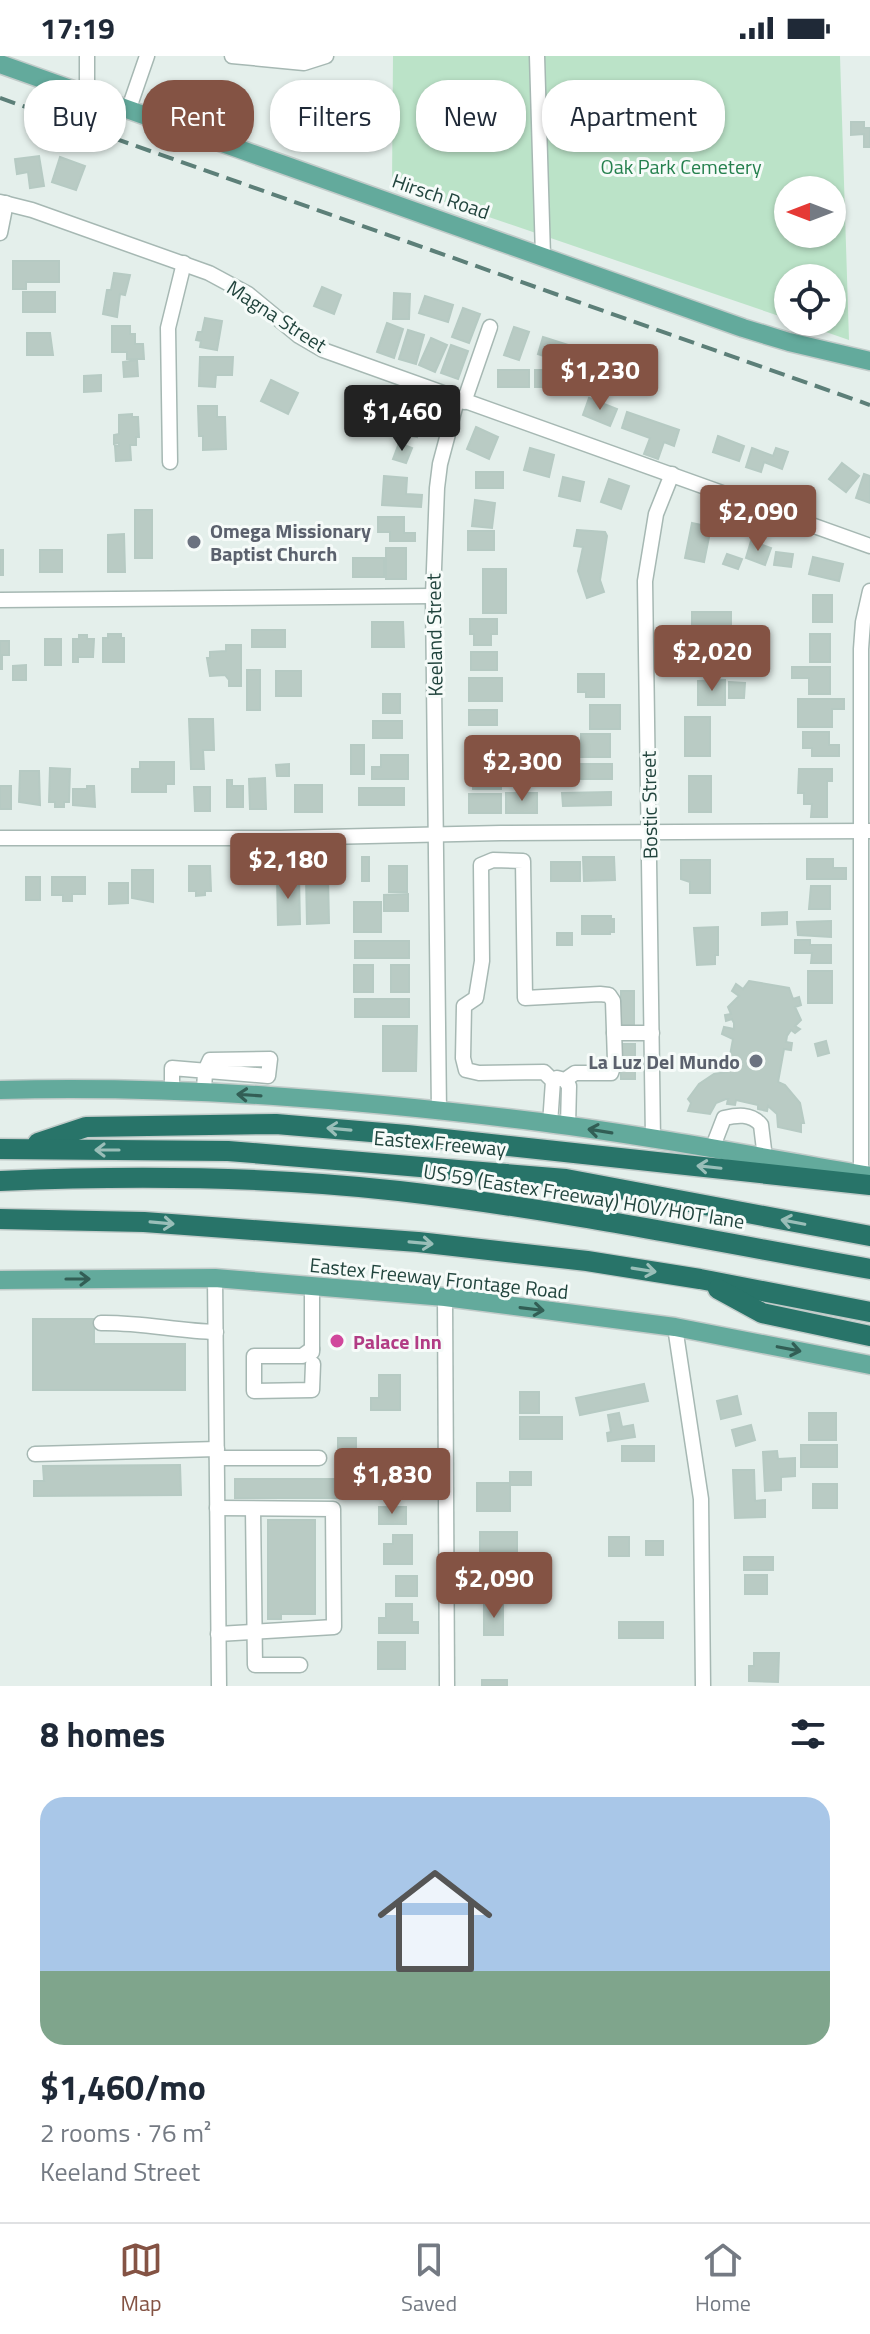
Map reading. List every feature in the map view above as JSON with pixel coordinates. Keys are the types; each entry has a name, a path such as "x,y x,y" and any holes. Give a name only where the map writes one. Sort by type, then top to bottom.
{"highway":[{"path":"9,1149 86,1127 276,1124 867,1179"},
{"name":"Eastex Freeway","path":"9,1149 228,1151 566,1179 870,1236"},
{"name":"US 59 (Eastex Freeway) HOV/HOT lane","path":"0,1181 107,1176 199,1177 395,1190 535,1209 870,1269"},
{"path":"0,1219 144,1222 418,1242 587,1261 870,1312"},
{"path":"700,1279 762,1313 870,1336"}],"main road":[{"name":"Hirsch Road","path":"0,64 44,80"},
{"name":"Hirsch Road","path":"128,111 743,328 870,361"},
{"path":"0,1090 204,1092 366,1103 653,1139 867,1179"},
{"name":"Eastex Freeway Frontage Road","path":"0,1280 215,1278 445,1297 675,1327 870,1365"}],"street":[{"path":"87,56 87,80"},
{"path":"128,111 147,56"},
{"path":"232,56 304,63 326,56"},
{"path":"537,56 543,256"},
{"path":"0,233 3,202"},
{"name":"Magna Street","path":"3,202 209,273 248,294 299,336 323,350 870,546"},
{"path":"170,462 168,328 184,263"},
{"name":"Keeland Street","path":"439,1112 433,596 437,488 440,464 490,327"},
{"name":"Bostic Street","path":"653,1139 645,581 656,514 672,474"},
{"path":"867,1179 866,831 861,649 870,591"},
{"path":"0,600 433,596"},
{"path":"0,838 866,831"},
{"path":"501,833 501,860"},
{"path":"559,1080 575,1073 611,1073 615,1061 613,1001 609,995 525,998 523,861 501,860 481,865 482,961 476,998 464,1006 463,1058 466,1070 479,1073 544,1072 559,1080 569,1086 559,1125"},
{"path":"614,1033 652,1033"},
{"path":"439,1037 463,1037"},
{"path":"172,1091 172,1068 205,1071 204,1092"},
{"path":"712,1149 724,1118 737,1115 752,1118 761,1125 765,1158"},
{"path":"215,1278 219,1686"},
{"path":"312,1286 312,1355 312,1390 254,1391 254,1356 312,1355"},
{"path":"445,1297 447,1686"},
{"path":"101,1323 137,1322 178,1331 216,1332"},
{"path":"675,1327 701,1499 703,1686"},
{"path":"35,1454 217,1454 319,1458"},
{"path":"217,1508 333,1509 334,1627 218,1634"},
{"path":"253,1509 255,1665 300,1665"}],"green space":[{"name":"Oak Park Cemetery","path":"393,56 840,56 844,176 774,176 774,248 846,248 846,245 849,340 837,336 846,336 846,264 774,264 774,314 392,184 392,152 400,152 400,80 393,80"}],"building":[{"path":"851,122 864,122 864,128 870,128 870,147 864,147 864,134 851,135"},
{"path":"39,156 44,186 30,188 28,172 17,174 15,159"},
{"path":"60,157 85,166 76,190 52,182"},
{"path":"13,261 59,261 59,282 26,282 26,289 13,289"},
{"path":"114,273 130,275 125,295 120,294 117,317 103,314"},
{"path":"322,287 341,295 334,314 314,306"},
{"path":"23,292 55,292 55,312 23,312"},
{"path":"394,293 410,294 409,319 393,319"},
{"path":"425,296 453,305 448,322 419,313"},
{"path":"463,308 480,314 469,343 452,337"},
{"path":"205,318 222,321 217,350 200,347 201,341 196,340 198,332 202,332"},
{"path":"387,323 403,329 394,358 377,352"},
{"path":"112,326 130,326 130,334 135,334 135,344 143,344 144,359 127,359 127,352 112,352"},
{"path":"514,327 529,332 519,360 504,355"},
{"path":"408,330 424,335 416,364 399,359"},
{"path":"27,333 50,333 53,355 27,355"},
{"path":"543,337 571,346 565,363 538,354"},
{"path":"431,338 447,345 435,372 419,365"},
{"path":"451,345 468,351 458,379 441,373"},
{"path":"200,357 233,357 232,375 216,375 215,387 199,386"},
{"path":"137,360 138,376 124,377 123,362"},
{"path":"498,370 529,370 529,387 498,387"},
{"path":"535,370 565,370 565,387 535,387"},
{"path":"101,375 101,391 84,392 84,376"},
{"path":"271,380 298,393 288,414 261,401"},
{"path":"589,398 617,409 610,426 583,415"},
{"path":"396,404 411,407 410,414 421,416 417,437 368,428 371,407 395,411"},
{"path":"198,406 217,406 217,417 225,417 226,449 203,450"},
{"path":"627,412 679,430 674,446 664,442 658,459 644,454 650,438 622,428"},
{"path":"132,414 132,417 138,417 139,437 136,437 136,445 130,445 131,460 116,461 115,446 119,443 114,444 114,435 119,434 119,415"},
{"path":"476,427 498,437 489,459 467,449"},
{"path":"718,436 744,446 739,461 713,452"},
{"path":"399,443 412,448 406,463 393,459"},
{"path":"530,448 554,455 549,477 524,470"},
{"path":"752,448 773,456 776,448 788,452 782,469 764,462 761,472 746,467"},
{"path":"842,463 859,476 846,492 829,479"},
{"path":"476,472 503,472 503,488 476,488"},
{"path":"864,474 870,476 870,503 856,498"},
{"path":"384,476 407,478 406,494 422,495 421,507 382,505"},
{"path":"563,477 584,482 580,501 559,496"},
{"path":"609,479 629,486 621,509 601,502"},
{"path":"475,500 495,503 492,528 472,526"},
{"path":"135,510 152,510 152,558 135,558"},
{"path":"378,517 404,517 404,533 415,533 415,541 390,541 390,532 378,532"},
{"path":"692,523 711,527 704,562 685,558"},
{"path":"577,530 605,532 607,536 600,580 604,592 587,598 578,571 583,547 574,546"},
{"path":"468,531 494,531 494,550 468,550"},
{"path":"124,534 125,572 108,572 108,535"},
{"path":"751,541 771,548 765,565 746,558"},
{"path":"386,548 406,548 406,579 386,579"},
{"path":"0,550 3,550 3,575 0,575"},
{"path":"40,550 62,550 62,572 40,572"},
{"path":"776,552 793,554 791,567 774,565"},
{"path":"727,554 742,559 738,569 723,564"},
{"path":"813,557 843,564 839,581 809,574"},
{"path":"353,558 384,558 384,577 353,577"},
{"path":"483,569 506,569 506,613 483,613"},
{"path":"813,595 832,595 832,622 813,622"},
{"path":"692,612 731,612 731,640 713,640 713,629 692,629"},
{"path":"470,619 497,619 497,634 491,634 491,645 474,645"},
{"path":"372,622 403,622 404,647 372,647"},
{"path":"252,630 285,630 285,647 252,647"},
{"path":"108,634 121,634 124,638 124,662 103,662 103,638 108,638"},
{"path":"810,634 830,634 830,662 810,662"},
{"path":"79,635 94,639 93,657 78,657 78,662 73,662 73,639 79,639"},
{"path":"45,639 61,639 61,665 45,665"},
{"path":"0,641 9,641 9,655 2,655 2,669 0,669"},
{"path":"226,645 241,645 241,686 229,686 225,675 210,676 207,658 210,658 210,652 226,651"},
{"path":"471,652 497,652 497,670 471,670"},
{"path":"26,665 26,680 13,680 13,666"},
{"path":"792,667 830,667 830,694 809,694 809,678 792,678"},
{"path":"247,670 260,670 260,710 247,710"},
{"path":"276,671 301,671 301,696 276,696"},
{"path":"578,674 604,674 604,697 586,697 586,692 578,692"},
{"path":"469,678 502,678 502,701 469,701"},
{"path":"725,680 725,705 698,705 698,681"},
{"path":"729,682 745,683 744,698 729,698"},
{"path":"383,694 400,694 400,713 383,713"},
{"path":"798,699 844,699 844,709 832,709 832,727 798,727"},
{"path":"590,705 620,705 620,729 590,729"},
{"path":"469,710 497,710 497,725 469,725"},
{"path":"685,717 710,717 710,756 685,756"},
{"path":"189,719 213,719 214,750 203,750 204,769 191,769"},
{"path":"373,721 402,721 402,738 373,738"},
{"path":"803,732 829,732 829,745 839,745 839,756 812,756 812,748 803,748"},
{"path":"581,734 610,734 610,757 581,757"},
{"path":"471,740 506,740 506,756 471,756"},
{"path":"351,745 364,745 364,774 351,774"},
{"path":"381,755 408,755 408,779 372,779 372,767 381,767"},
{"path":"140,762 174,762 174,784 166,784 166,792 132,792 132,769 140,769"},
{"path":"289,764 289,776 277,776 276,765"},
{"path":"578,764 612,764 612,779 578,779"},
{"path":"501,766 501,789 473,789 473,767"},
{"path":"50,768 70,769 69,802 64,802 64,807 55,807 55,802 49,802"},
{"path":"799,769 832,769 832,781 827,781 827,817 811,817 812,804 804,804 804,793 798,793"},
{"path":"20,771 39,771 40,805 19,802"},
{"path":"689,776 711,776 711,812 689,812"},
{"path":"265,778 266,809 250,809 249,779"},
{"path":"227,780 232,780 232,786 243,786 243,807 227,807"},
{"path":"295,785 322,785 322,812 295,812"},
{"path":"0,786 11,786 11,809 0,809"},
{"path":"87,786 94,786 95,807 73,805 73,789 87,789"},
{"path":"194,787 210,787 210,811 195,811"},
{"path":"359,788 404,788 404,805 359,805"},
{"path":"611,792 611,805 563,806 562,793"},
{"path":"506,793 537,793 537,813 506,813"},
{"path":"469,794 501,794 501,813 469,813"},
{"path":"362,857 369,857 369,881 362,881"},
{"path":"583,857 614,857 615,880 584,881"},
{"path":"807,859 833,859 833,868 846,868 846,879 807,879"},
{"path":"681,860 710,860 710,893 690,893 690,882 681,879"},
{"path":"551,862 580,862 580,881 551,881"},
{"path":"189,866 210,866 211,891 196,896 196,891 189,891"},
{"path":"389,866 407,866 407,892 389,892"},
{"path":"132,870 153,870 153,902 132,898"},
{"path":"328,876 329,923 307,924 306,877"},
{"path":"26,877 40,877 40,900 26,900"},
{"path":"52,877 85,877 85,894 72,894 72,901 63,901 63,895 52,895"},
{"path":"277,877 299,877 300,924 278,925"},
{"path":"109,883 128,883 128,903 109,904"},
{"path":"811,886 830,886 830,909 809,909"},
{"path":"408,894 408,911 384,911 384,895"},
{"path":"354,902 381,902 381,932 354,932"},
{"path":"787,912 787,924 762,925 762,913"},
{"path":"582,916 611,916 614,932 582,934"},
{"path":"831,921 831,937 798,935 797,922"},
{"path":"718,927 715,964 697,965 694,928"},
{"path":"557,933 572,933 572,945 557,945"},
{"path":"795,940 810,940 810,945 831,945 831,963 811,963 812,953 795,953"},
{"path":"355,941 409,941 409,958 355,958"},
{"path":"354,965 373,965 373,992 354,992"},
{"path":"391,965 409,965 409,992 391,992"},
{"path":"808,971 832,971 832,1003 808,1003"},
{"name":"La Luz Del Mundo","path":"749,981 789,988 793,999 799,997 801,1005 795,1007 801,1020 795,1026 800,1029 795,1033 791,1030 787,1036 786,1042 792,1043 791,1050 784,1049 778,1082 785,1085 800,1103 804,1123 801,1123 801,1132 778,1127 777,1114 768,1106 767,1111 758,1109 758,1105 736,1100 735,1105 727,1104 728,1099 716,1103 710,1114 688,1111 691,1103 688,1099 699,1084 714,1074 727,1072 733,1039 722,1034 724,1027 734,1029 734,1023 732,1019 726,1021 725,1015 731,1014 728,1007 739,996 732,991 736,984 743,989"},
{"path":"621,991 634,991 634,1025 621,1025"},
{"path":"355,999 409,999 409,1017 355,1017"},
{"path":"383,1026 417,1026 416,1071 383,1071"},
{"path":"826,1041 829,1053 818,1056 815,1044"},
{"path":"621,1044 635,1044 635,1079 621,1079"},
{"path":"33,1319 94,1319 94,1344 185,1344 185,1390 33,1390"},
{"path":"379,1375 400,1375 400,1410 371,1410 371,1398 379,1398"},
{"path":"644,1384 648,1401 580,1415 576,1398"},
{"path":"520,1392 539,1392 539,1413 520,1413"},
{"path":"737,1396 741,1414 721,1419 717,1401"},
{"path":"619,1413 622,1427 633,1425 635,1437 608,1441 607,1433 611,1432 608,1415"},
{"path":"809,1413 836,1413 836,1440 809,1440"},
{"path":"520,1417 562,1417 562,1439 520,1439"},
{"path":"751,1425 755,1440 736,1446 732,1430"},
{"path":"338,1438 356,1438 356,1498 235,1498 235,1479 338,1479"},
{"path":"801,1445 837,1445 837,1467 801,1467"},
{"path":"622,1446 654,1446 654,1461 622,1461"},
{"path":"777,1451 778,1459 795,1458 795,1476 781,1477 781,1490 765,1491 763,1452"},
{"path":"180,1465 181,1495 34,1496 34,1481 44,1481 43,1466"},
{"path":"378,1466 404,1466 404,1495 378,1495"},
{"path":"733,1470 754,1470 755,1501 765,1500 765,1517 735,1518"},
{"path":"510,1472 531,1472 531,1485 510,1485 510,1511 477,1511 477,1483 510,1483"},
{"path":"813,1484 837,1484 837,1508 813,1508"},
{"path":"379,1507 406,1507 406,1524 379,1524"},
{"path":"268,1520 315,1520 315,1614 281,1614 281,1619 268,1619"},
{"path":"480,1532 517,1532 517,1551 480,1551"},
{"path":"393,1535 412,1535 412,1564 384,1564 384,1544 393,1544"},
{"path":"609,1537 629,1537 629,1556 609,1556"},
{"path":"646,1541 663,1541 663,1555 646,1555"},
{"path":"744,1557 773,1557 773,1570 744,1570"},
{"path":"482,1560 512,1560 512,1579 482,1579"},
{"path":"745,1575 767,1575 767,1594 745,1594"},
{"path":"396,1576 417,1576 417,1596 396,1596"},
{"path":"386,1604 412,1604 412,1622 418,1622 418,1633 379,1633 379,1618 386,1618"},
{"path":"484,1605 503,1605 503,1635 484,1635"},
{"path":"619,1622 663,1622 663,1638 619,1638"},
{"path":"378,1642 405,1642 405,1669 378,1669"},
{"path":"754,1653 779,1653 778,1682 749,1681 749,1666 754,1666"},
{"path":"482,1680 507,1680 507,1686 482,1686"}],"railway":[{"path":"0,98 870,405"}],"place":[{"name":"Omega Missionary Baptist Church","path":"194,542"},
{"name":"La Luz Del Mundo","path":"756,1061"},
{"name":"Palace Inn","path":"337,1341"}]}
